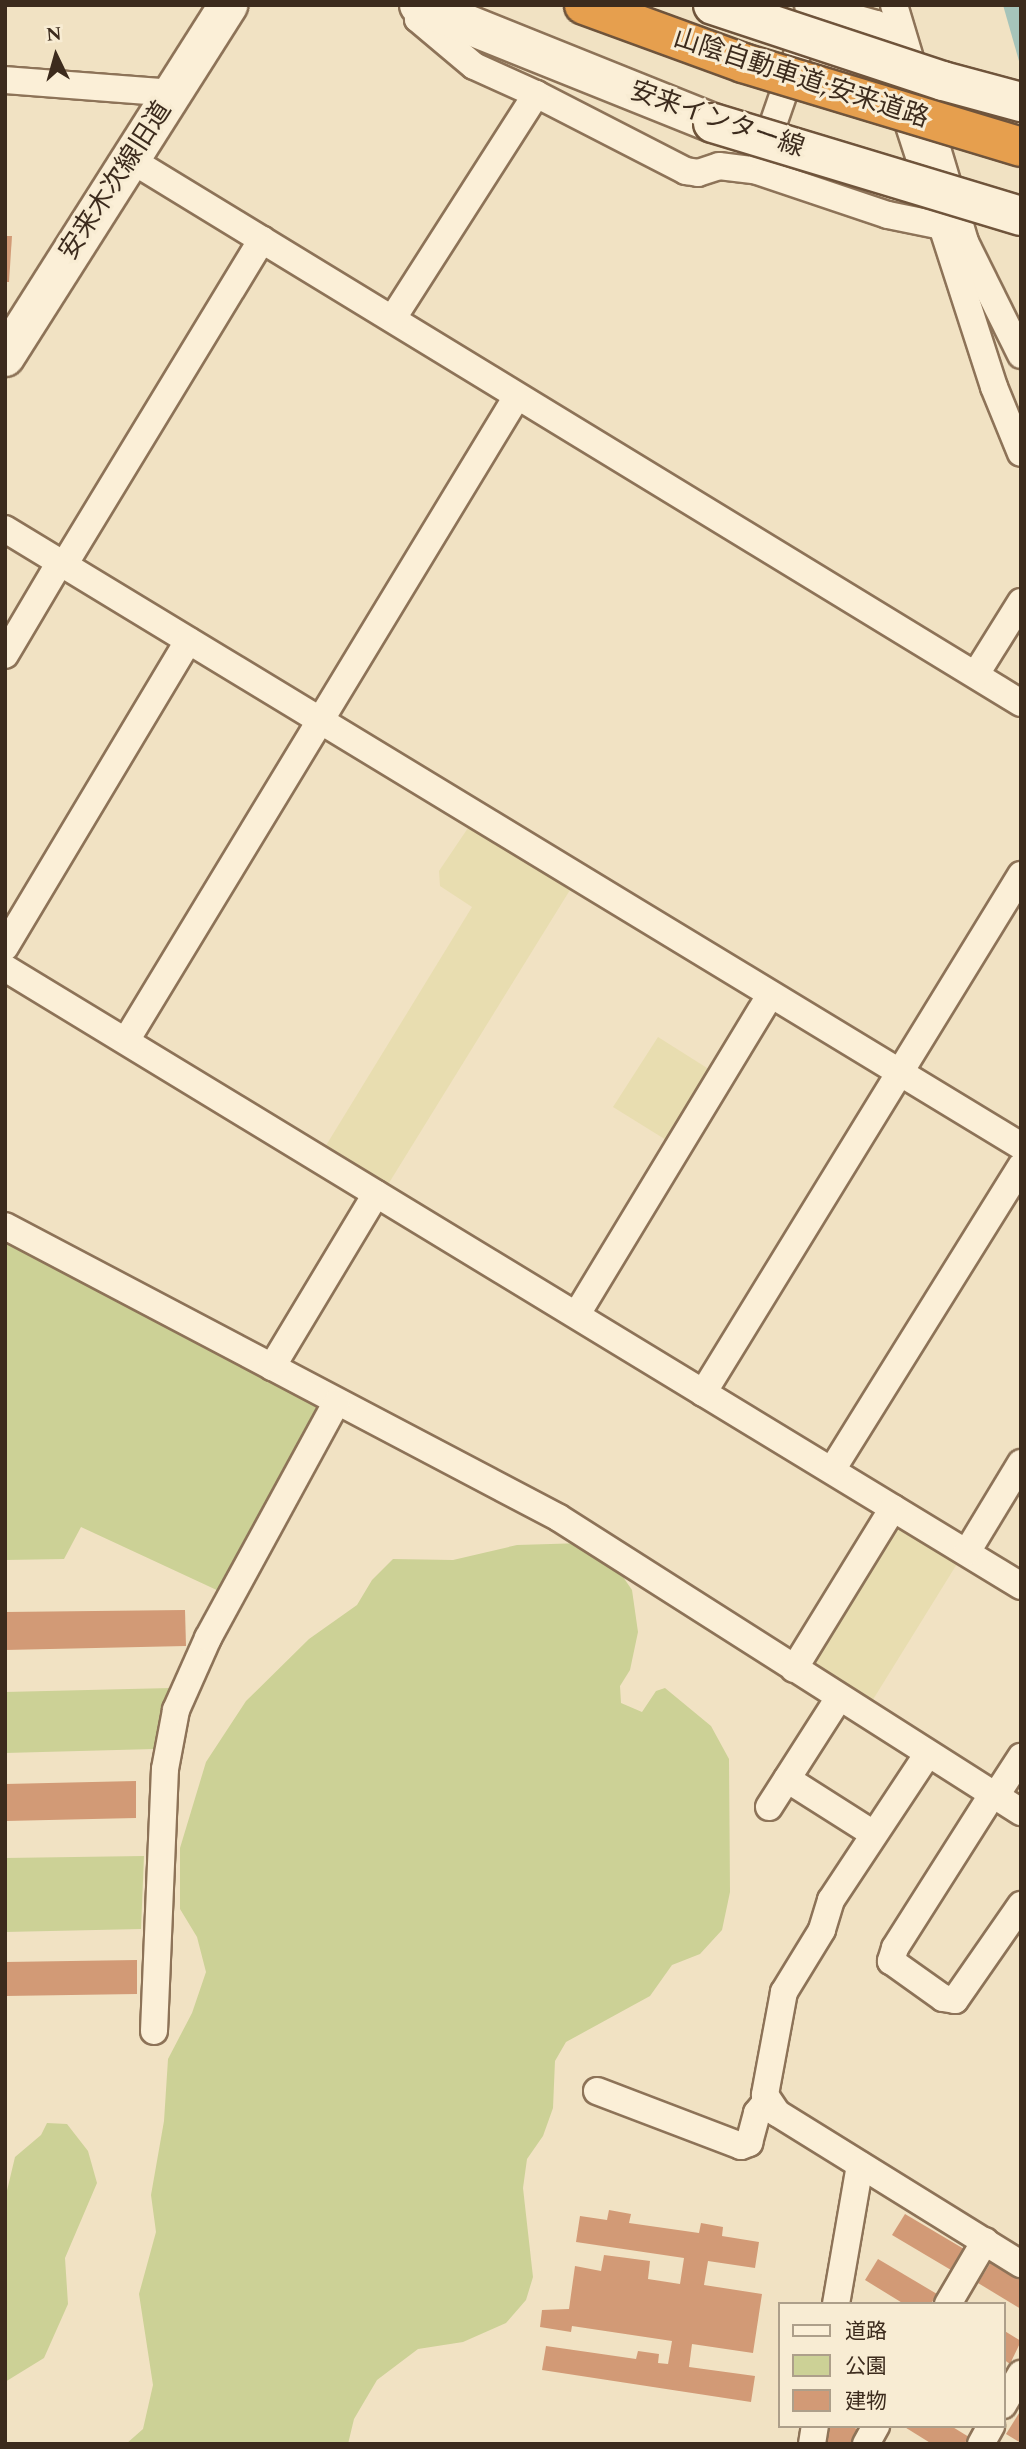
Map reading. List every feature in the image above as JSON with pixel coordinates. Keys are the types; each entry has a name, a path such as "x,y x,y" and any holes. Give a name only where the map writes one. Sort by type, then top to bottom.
{"highway":[{"name":"山陰自動車道;安来道路","path":"584,5 743,63 1021,146"},
{"name":"山陰自動車道;安来道路","path":"620,5 760,55 1021,134"}],"main road":[{"name":"安来木次線旧道","path":"5,357 128,158 173,93 228,5"},
{"name":"安来インター線","path":"418,5 713,123 1021,216"},
{"path":"713,5 943,81 1021,102"}],"street":[{"path":"418,5 418,19 474,66 536,94 686,171 698,173 719,166 757,171 952,239 1021,355"},
{"path":"757,171 811,6 889,18 994,387 1021,453"},
{"path":"5,80 173,93"},
{"path":"393,318 536,94"},
{"path":"128,158 393,318 516,398 1021,703"},
{"path":"5,655 262,239"},
{"path":"127,1039 516,398"},
{"path":"5,529 318,723 643,912 770,995 902,1071 1021,1146"},
{"path":"976,674 1021,602"},
{"path":"5,947 188,642"},
{"path":"703,1393 1021,875"},
{"path":"5,968 127,1039 376,1194 1021,1586"},
{"path":"577,1314 770,995"},
{"path":"832,1470 1021,1166"},
{"path":"272,1367 376,1194"},
{"path":"5,1226 335,1403 559,1518 838,1699 1021,1812"},
{"path":"154,2031 165,1769 173,1720 208,1639 335,1403"},
{"path":"967,1552 1021,1463"},
{"path":"794,1669 893,1508"},
{"path":"769,1807 838,1699"},
{"path":"597,2091 741,2146 749,2143 757,2113 766,2102 765,2078 784,1992 822,1930 831,1900 872,1833 926,1755"},
{"path":"1021,1757 895,1948 891,1961 943,1998 955,2000 964,1993 1021,1905"},
{"path":"787,1779 872,1833"},
{"path":"766,2102 860,2165 1021,2264"},
{"path":"836,2302 860,2165"},
{"path":"949,2302 985,2241"},
{"path":"1005,2402 1021,2374"},
{"path":"866,2444 876,2428"},
{"path":"981,2444 990,2428"}],"shaded area":[{"path":"470,825 570,890 384,1191 322,1152 472,907 440,886 439,871"},
{"path":"658,1037 715,1073 671,1143 613,1107"},
{"path":"895,1519 960,1559 869,1706 807,1660"}],"green space":[{"path":"5,1237 321,1409 221,1592 81,1527 64,1559 5,1560"},
{"path":"584,1543 608,1555 632,1590 638,1632 630,1670 620,1686 621,1703 642,1712 656,1691 665,1688 711,1726 729,1759 730,1892 722,1930 700,1954 672,1965 650,1996 566,2042 555,2061 553,2108 543,2136 527,2159 523,2188 533,2277 526,2300 506,2323 463,2342 418,2349 377,2380 354,2419 348,2444 126,2444 143,2429 153,2385 139,2294 156,2232 151,2195 164,2121 168,2059 192,2013 206,1972 197,1937 180,1909 180,1848 206,1762 246,1701 309,1639 357,1605 372,1580 393,1559 453,1560 517,1545"},
{"path":"171,1688 154,1749 5,1753 5,1692"},
{"path":"144,1856 141,1929 5,1932 5,1858"},
{"path":"47,2123 67,2124 88,2151 97,2183 65,2258 68,2304 44,2358 5,2382 5,2199 15,2157 41,2135"}],"water":[{"path":"1003,5 1021,5 1021,68"}],"building":[{"path":"5,236 12,236 9,282 5,282"},
{"path":"185,1610 186,1646 5,1650 5,1612"},
{"path":"136,1781 136,1818 5,1821 5,1784"},
{"path":"137,1960 137,1994 5,1996 5,1962"},
{"path":"609,2210 631,2214 629,2223 699,2233 701,2223 723,2227 722,2236 759,2242 755,2268 708,2261 704,2285 762,2294 753,2353 692,2344 689,2367 755,2376 751,2402 542,2370 546,2346 636,2359 638,2351 659,2354 658,2363 668,2364 672,2341 572,2326 571,2332 540,2327 542,2310 569,2309 575,2266 601,2271 604,2255 650,2261 648,2279 680,2284 684,2258 576,2242 580,2216 607,2220"},
{"path":"905,2214 964,2249 951,2270 892,2235"},
{"path":"878,2259 937,2294 932,2302 901,2302 865,2280"},
{"path":"991,2262 1021,2280 1021,2309 978,2283"},
{"path":"1005,2331 1021,2341 1010,2364 1005,2360"},
{"path":"1021,2410 1021,2443 1006,2434"},
{"path":"829,2428 855,2428 864,2434 858,2444 828,2444 822,2440"},
{"path":"906,2428 954,2428 969,2437 964,2444 932,2444"}]}
